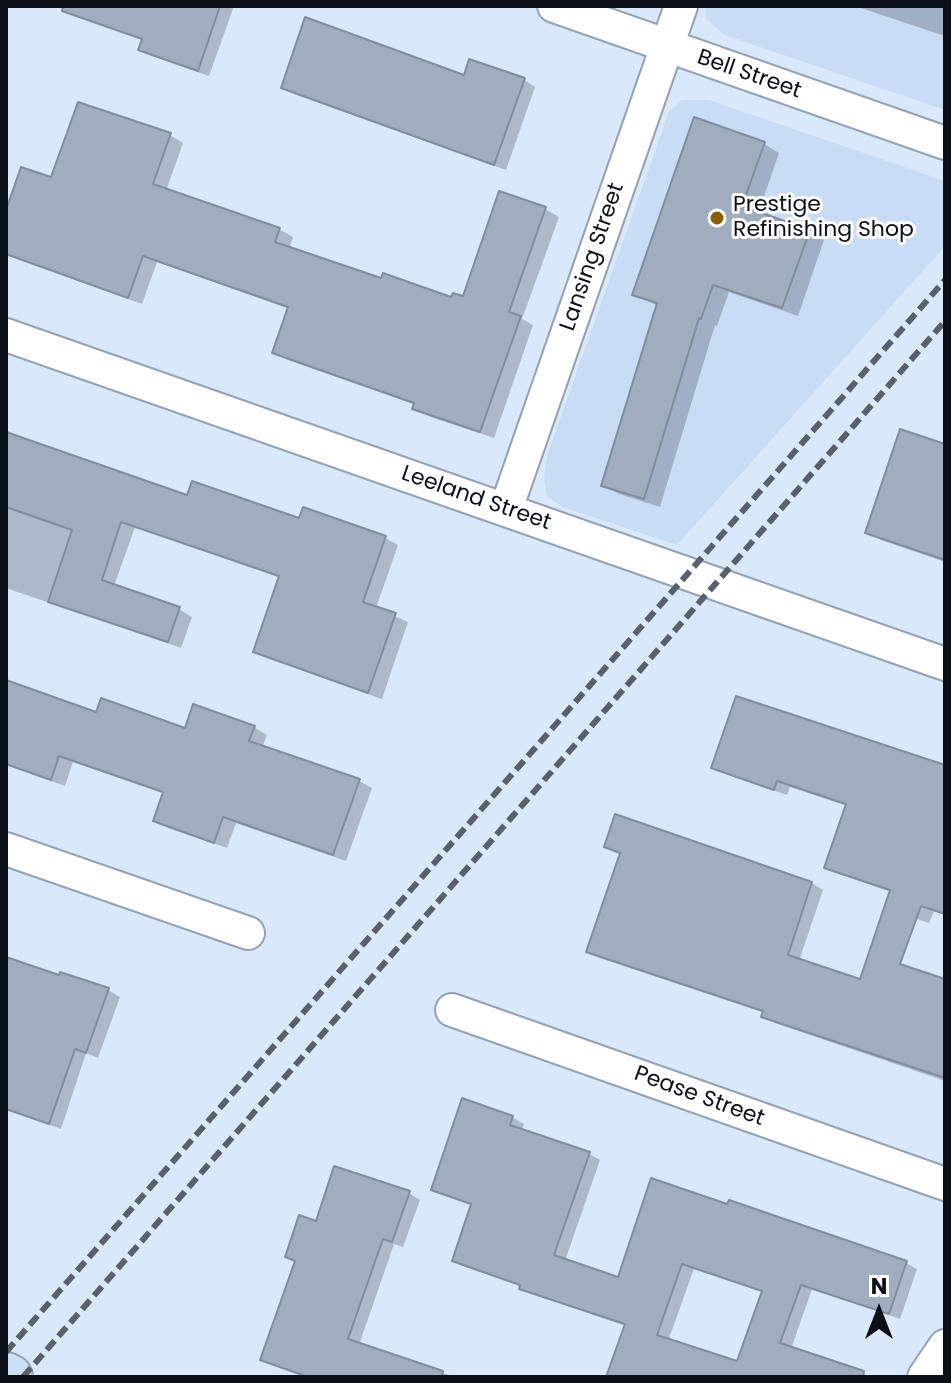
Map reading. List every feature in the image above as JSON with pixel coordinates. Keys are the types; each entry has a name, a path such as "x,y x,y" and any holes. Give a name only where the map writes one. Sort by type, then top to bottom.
{"street":[{"name":"Bell Street","path":"554,6 945,143"},
{"name":"Lansing Street","path":"506,509 681,6"},
{"name":"Leeland Street","path":"6,335 945,664"},
{"path":"6,849 248,933"},
{"name":"Pease Street","path":"452,1010 945,1184"},
{"path":"924,1377 945,1346"}],"shaded area":[{"path":"705,6 945,6 945,110 725,35 706,19"},
{"path":"682,100 709,100 945,181 945,246 677,545 562,507 547,496 544,477 548,453 669,112"}],"building":[{"path":"63,6 220,6 198,71 138,50 142,39 62,11"},
{"path":"305,17 464,75 469,59 525,78 494,165 281,88"},
{"path":"78,102 171,133 153,184 280,228 275,242 381,278 383,273 451,297 453,293 463,296 499,191 546,207 509,312 521,316 480,432 412,409 414,403 272,353 288,307 143,256 128,298 6,254 6,210 21,167 51,177"},
{"name":"Prestige Refinishing Shop","path":"694,117 765,142 742,206 810,230 782,308 713,285 699,318 644,499 601,486 657,303 632,295"},
{"path":"900,429 945,444 945,560 865,533"},
{"path":"6,432 187,495 192,481 299,518 303,507 386,536 363,602 396,613 368,693 253,652 279,576 121,522 102,580 180,607 168,642 48,602 72,530 6,507"},
{"path":"6,680 96,712 101,698 185,728 193,704 255,726 249,741 360,779 333,855 223,817 214,843 153,821 163,792 59,756 51,780 6,764"},
{"path":"736,696 945,765 945,914 921,906 900,964 945,979 945,1078 761,1017 763,1011 586,952 620,853 604,847 615,814 812,882 788,955 860,979 890,890 824,868 846,804 777,781 774,790 711,768"},
{"path":"6,957 109,988 86,1053 75,1049 49,1124 6,1109"},
{"path":"462,1098 513,1116 510,1125 590,1152 554,1255 618,1277 651,1178 727,1204 729,1200 907,1261 889,1314 801,1285 780,1343 864,1371 863,1377 606,1377 625,1324 519,1289 520,1285 452,1261 471,1204 431,1190","holes":["682,1264 762,1291 737,1361 657,1335"]},
{"path":"334,1166 410,1191 392,1242 383,1239 348,1339 443,1371 442,1377 308,1377 260,1360 295,1261 285,1257 299,1215 316,1221"}],"railway":[{"path":"6,1352 945,280"},
{"path":"23,1377 945,321"}],"place":[{"name":"Prestige Refinishing Shop","path":"717,218"}]}
